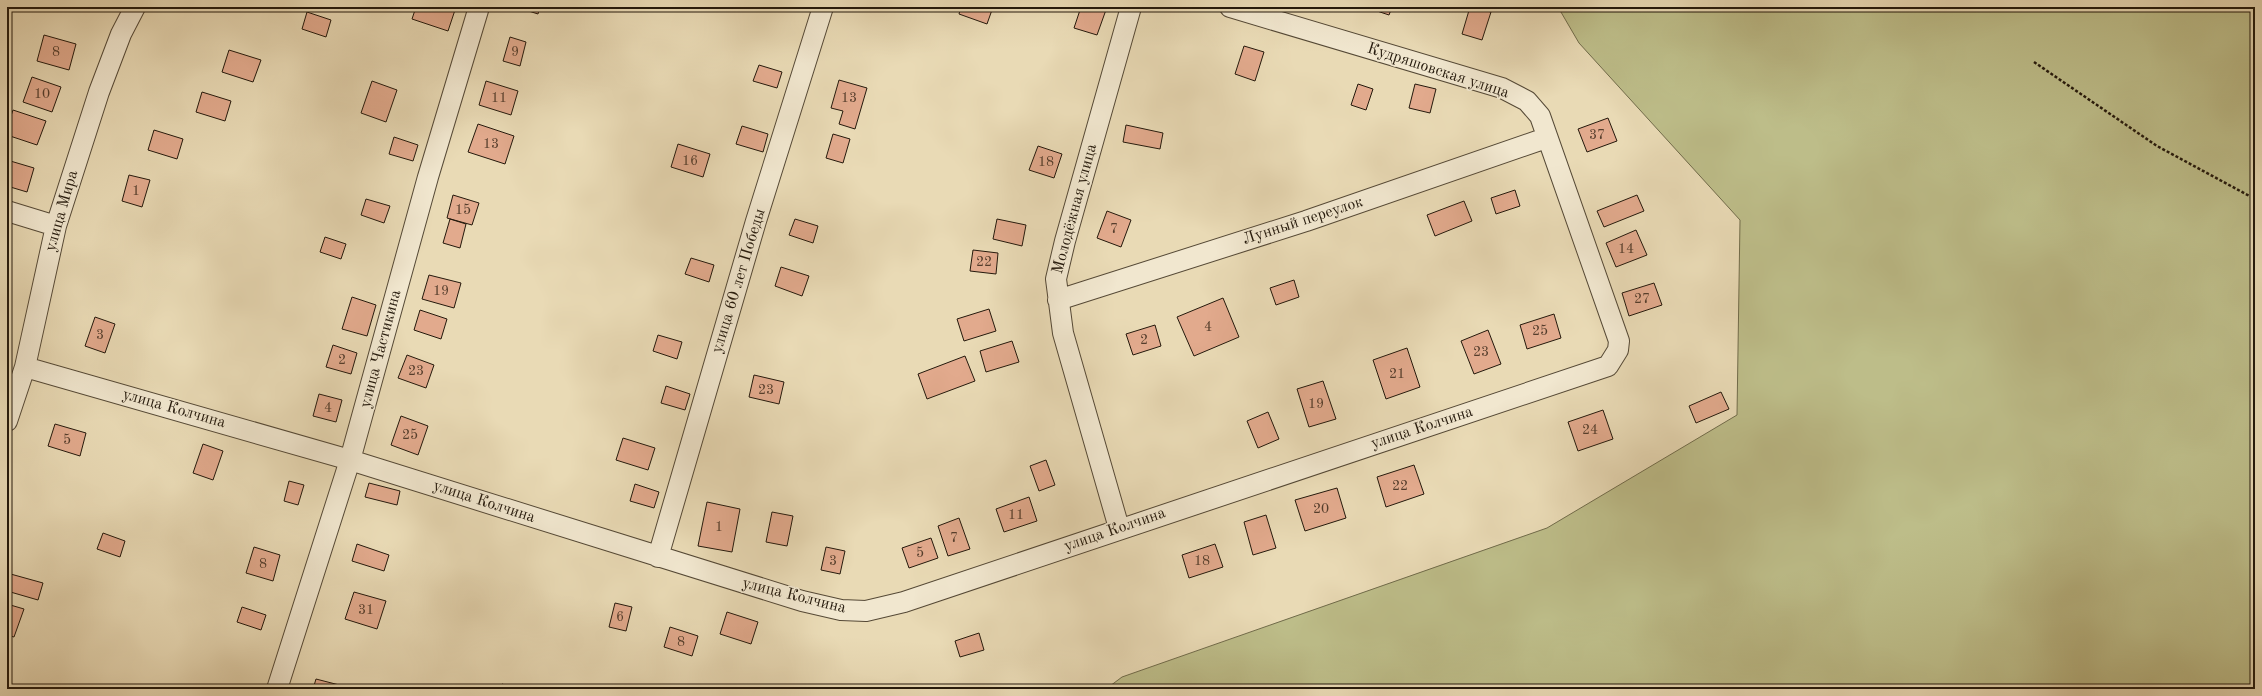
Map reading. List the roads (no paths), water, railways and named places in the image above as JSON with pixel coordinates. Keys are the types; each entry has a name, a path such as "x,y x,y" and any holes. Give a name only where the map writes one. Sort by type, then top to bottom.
{"street":[{"name":"улица Мира","path":"7,421 25,367 56,226 99,92 121,34 135,7"},
{"name":"улица Частикина","path":"277,689 350,460 428,177 479,7"},
{"name":"улица 60 лет Победы","path":"658,557 754,229 824,7"},
{"name":"Молодёжная улица","path":"1119,528 1063,333 1056,279 1065,241 1131,7"},
{"name":"Кудряшовская улица","path":"1230,7 1502,88 1527,101 1540,116 1546,138 1619,341 1618,350"},
{"name":"Лунный переулок","path":"1058,300 1306,221 1546,138"},
{"path":"7,211 56,226"},
{"name":"улица Колчина","path":"25,367 350,460 802,601 840,610 866,611 904,602 1119,528 1608,366 1618,350"}]}
